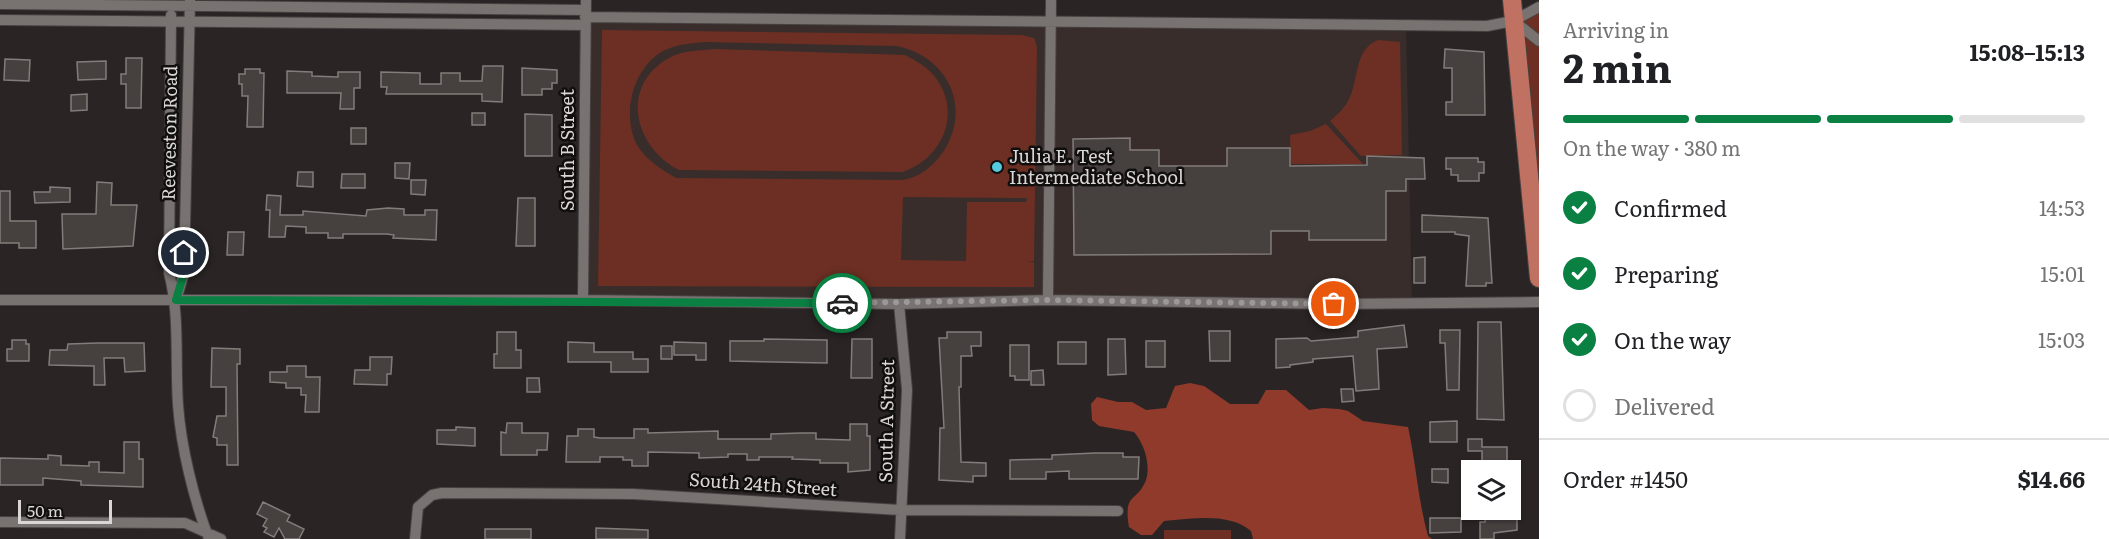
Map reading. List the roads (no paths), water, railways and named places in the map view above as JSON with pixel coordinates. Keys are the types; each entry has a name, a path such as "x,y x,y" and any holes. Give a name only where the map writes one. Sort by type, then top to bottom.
{"main road":[{"path":"1512,0 1539,279"}],"street":[{"path":"1048,300 1051,0"},
{"name":"Reeveston Road","path":"171,3 169,273 176,300 178,409 194,491 208,535"},
{"path":"0,4 190,3 586,13 1475,26 1513,21 1539,7"},
{"name":"Reeveston Road","path":"176,300 184,273 190,3"},
{"path":"0,20 188,21 586,13"},
{"name":"South B Street","path":"583,300 586,13"},
{"path":"1513,21 1539,40"},
{"path":"0,300 583,300 899,304 1048,300 1334,304 1539,302"},
{"name":"South A Street","path":"899,304 907,390 900,539"},
{"name":"South 24th Street","path":"416,539 416,513 422,502 432,495 442,493 641,495 900,510 1118,511"},
{"path":"0,522 184,523 221,539"}],"place":[{"name":"Julia E. Test Intermediate School","path":"997,167"}]}
